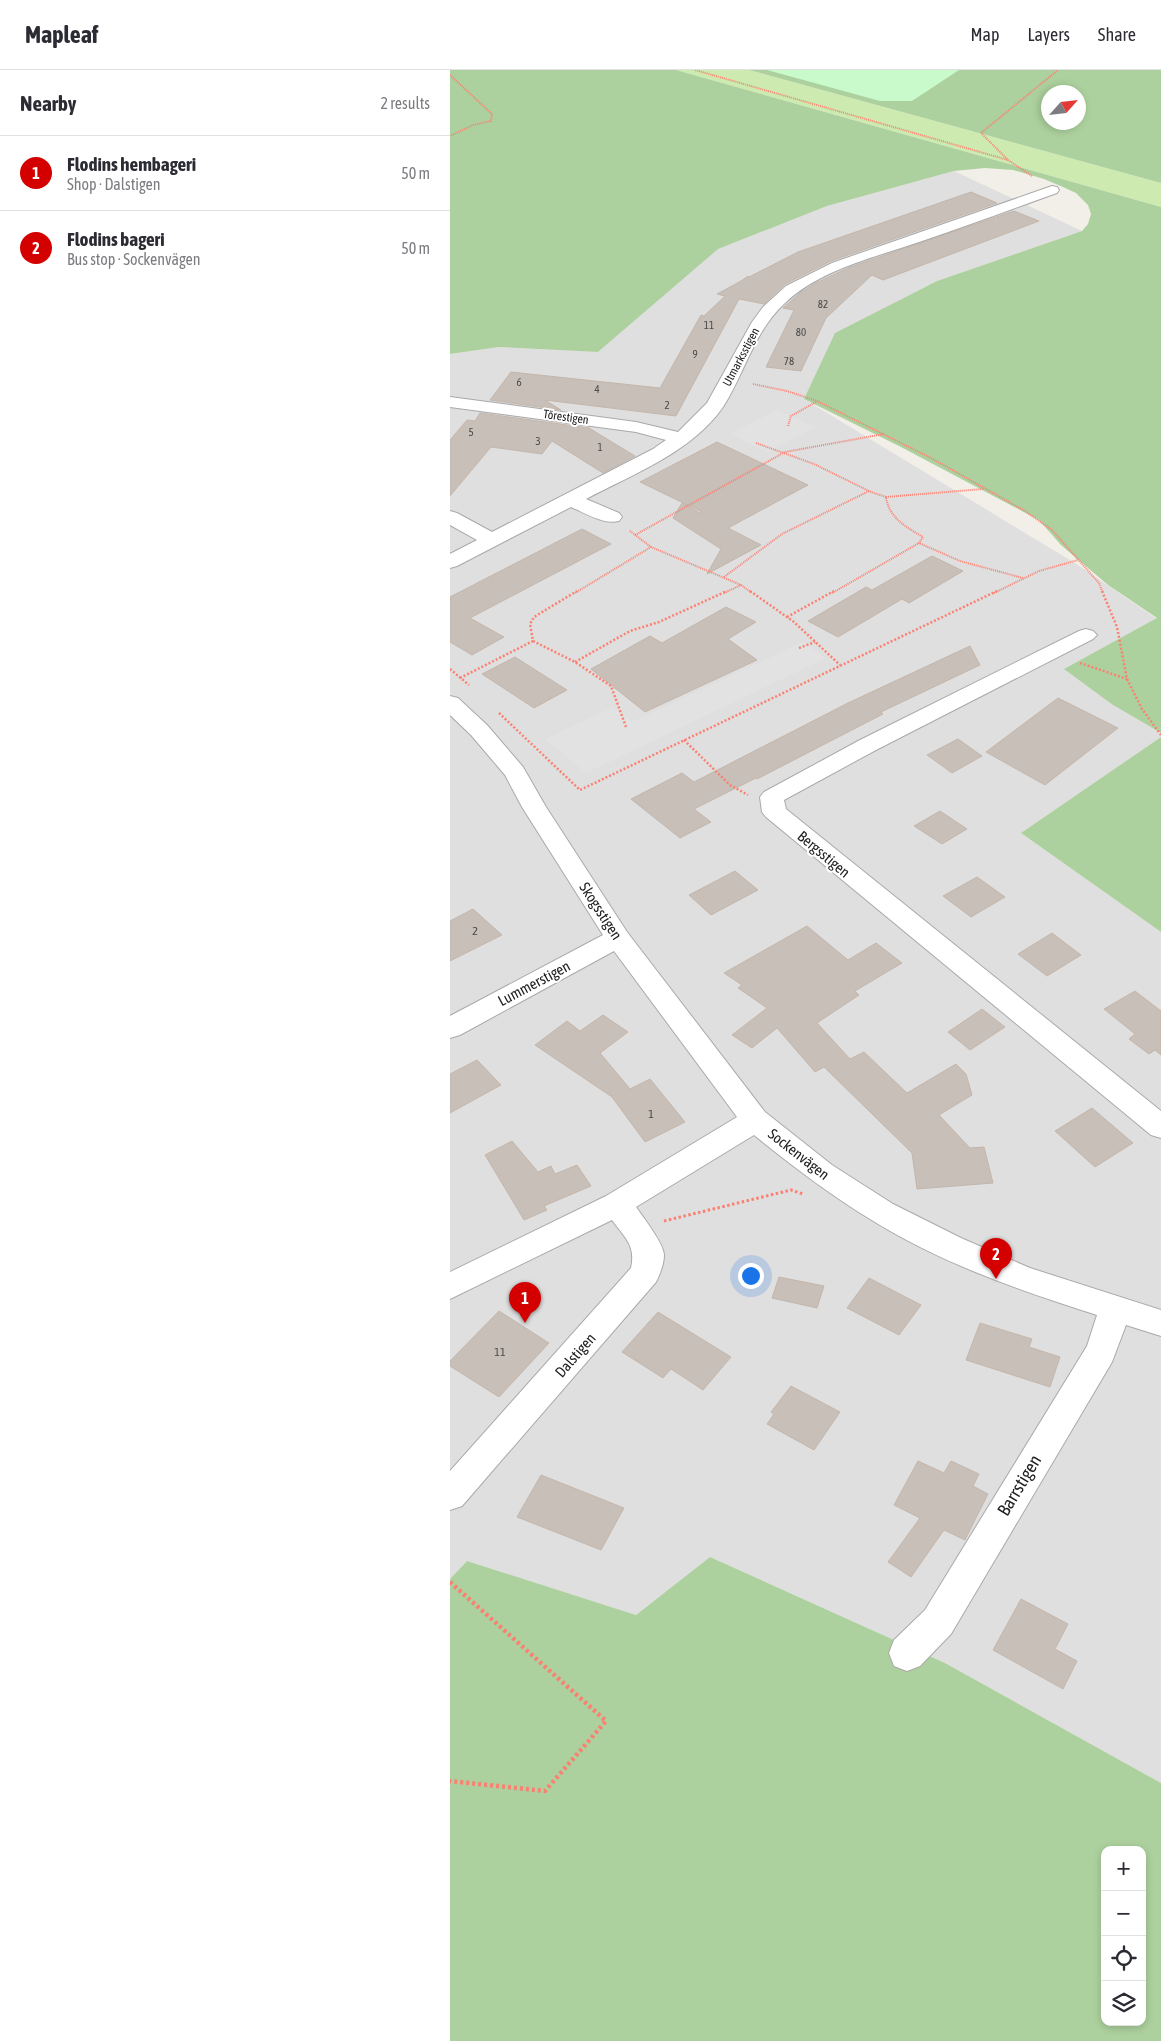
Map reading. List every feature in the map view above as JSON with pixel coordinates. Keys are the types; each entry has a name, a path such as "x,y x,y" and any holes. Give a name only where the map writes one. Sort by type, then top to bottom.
{"street":[{"name":"Utmarksstigen","path":"450,562 660,453 681,438 704,420 720,398 750,335 767,312 780,300 822,273 1052,190"},
{"name":"Törestigen","path":"450,402 636,427 681,438"},
{"path":"572,500 612,517"},
{"path":"450,518 492,540"},
{"path":"774,812 772,797 868,745 1086,635"},
{"name":"Skogsstigen","path":"450,703 479,730 515,772 534,807 618,938 755,1120"},
{"name":"Bergsstigen","path":"774,812 1161,1128"},
{"name":"Lummerstigen","path":"450,1028 618,938"},
{"name":"Sockenvägen","path":"450,1286 625,1216 755,1120 822,1173 882,1212 950,1247 1021,1278 1161,1323"},
{"name":"Dalstigen","path":"450,1495 645,1274 649,1254 625,1216"},
{"name":"Barrstigen","path":"907,1653 938,1622 1101,1352 1109,1332 1114,1308"}],"path":[{"path":"695,70 1008,160"},
{"path":"1052,190 1008,160 981,133 1058,70"},
{"path":"450,75 463,90 474,97 492,114 491,121 473,125 450,136"},
{"path":"729,379 786,391 816,401 930,458 1025,511 1052,530 1099,583 1117,627 1126,679 1142,709 1161,735"},
{"path":"788,426 791,416 816,401"},
{"path":"635,535 785,452 884,434"},
{"path":"756,442 785,452 886,497 983,489"},
{"path":"724,577 782,534 869,491"},
{"path":"786,617 885,564 919,543 923,537 900,524 886,505 886,497"},
{"path":"612,517 651,547 741,585 786,617 840,665"},
{"path":"919,543 960,562 1025,578"},
{"path":"533,641 530,624 534,617 651,547"},
{"path":"494,707 580,790 1025,578 1078,560"},
{"path":"575,662 630,631 659,622 741,585"},
{"path":"533,641 575,662 611,686 626,727"},
{"path":"460,678 533,641"},
{"path":"799,648 815,642"},
{"path":"1049,653 1126,679"},
{"path":"450,669 473,689"},
{"path":"684,740 730,784 774,812"},
{"path":"625,1216 792,1190 808,1196"},
{"path":"450,1582 606,1721 545,1791 450,1781"}],"shaded area":[{"path":"954,171 1082,231 937,281 836,333 804,399 1078,565 1157,619 1113,705 1161,733 1161,737 1021,833 1161,932 1161,1783 945,1663 710,1557 636,1615 467,1561 450,1579 450,354 499,347 598,352 717,249 827,206"},
{"path":"777,410 815,427 767,452 730,434"},
{"path":"803,642 826,658 586,773 545,739 613,707 632,722"}],"green space":[{"path":"450,70 676,70 1161,207 1161,733 1113,705 1064,669 1157,618 1108,585 1061,545 1039,520 899,446 804,399 835,333 937,281 1082,231 1088,224 1091,214 1088,205 1076,193 1044,179 1013,170 985,168 954,171 827,206 718,249 598,352 499,347 450,354"},
{"path":"676,70 749,70 1161,183 1161,207"},
{"path":"749,70 1161,70 1161,183"},
{"path":"767,70 959,70 912,101 880,101"},
{"path":"1161,737 1161,932 1021,833"},
{"path":"710,1557 945,1663 1161,1783 1161,2041 450,2041 450,1579 467,1561 636,1615"}],"building":[{"path":"971,192 997,203 831,261 785,284 764,304 739,299 676,416 545,400 561,410 490,400 511,372 660,388 701,315 704,316 725,296 717,294 748,276 798,252"},
{"path":"1014,211 1039,221 883,280 872,275 826,318 801,371 766,367 794,310 783,308 800,293 850,267"},
{"path":"480,413 589,428 635,456 603,473 552,441 542,454 491,447 450,496 450,440 467,420 475,421"},
{"path":"717,442 808,485 728,528 761,545 707,574 721,549 673,518 682,503 700,513 702,512 640,482"},
{"path":"582,529 611,544 470,618 504,637 472,655 450,642 450,597"},
{"path":"932,556 963,571 909,603 902,599 838,637 808,621 866,587 872,590"},
{"path":"726,607 756,622 728,639 757,660 645,712 591,669 650,636 662,643"},
{"path":"970,646 980,665 881,712 883,714 694,809 711,822 680,838 631,799 682,773 694,782 848,703"},
{"path":"515,657 567,690 534,708 482,674"},
{"path":"1058,698 1118,728 1045,785 986,752"},
{"path":"958,739 982,756 952,773 927,755"},
{"path":"940,811 967,829 942,844 914,826"},
{"path":"735,871 758,890 711,915 689,895"},
{"path":"977,877 1005,897 971,917 943,896"},
{"path":"473,909 502,935 450,961 450,921"},
{"path":"807,926 848,960 876,943 902,963 855,991 859,995 817,1023 850,1059 864,1052 907,1093 956,1064 966,1074 972,1095 939,1115 970,1148 984,1147 993,1183 917,1189 912,1153 824,1067 815,1072 777,1028 752,1048 732,1035 767,1008 738,988 742,985 724,973"},
{"path":"1052,933 1081,955 1047,976 1018,954"},
{"path":"1135,991 1161,1011 1161,1055 1155,1050 1149,1054 1129,1039 1135,1034 1104,1009"},
{"path":"982,1009 1005,1027 970,1050 948,1032"},
{"path":"603,1015 628,1032 600,1053 630,1089 650,1079 685,1122 645,1142 612,1097 535,1045 567,1021 580,1031"},
{"path":"477,1060 501,1085 450,1113 450,1074"},
{"path":"1092,1108 1133,1143 1095,1167 1055,1131"},
{"path":"512,1141 538,1172 551,1166 555,1174 577,1165 591,1186 544,1206 547,1210 524,1220 485,1155"},
{"path":"779,1277 824,1286 817,1308 772,1298"},
{"path":"869,1278 921,1305 899,1335 847,1308"},
{"path":"499,1311 549,1343 499,1397 450,1366 450,1361"},
{"path":"658,1312 731,1357 703,1390 671,1369 663,1378 622,1352"},
{"path":"980,1323 1032,1339 1029,1347 1060,1357 1050,1387 966,1360"},
{"path":"791,1386 840,1412 814,1450 767,1424 774,1414 771,1412"},
{"path":"918,1461 944,1473 951,1461 979,1474 973,1486 988,1494 965,1540 944,1530 911,1577 888,1562 920,1518 894,1505"},
{"path":"541,1475 624,1508 601,1550 517,1517"},
{"path":"1021,1599 1068,1624 1055,1649 1077,1661 1063,1689 993,1650"}],"place":[{"name":"Flodins bageri","path":"996,1279"},
{"name":"Flodins hembageri","path":"525,1323"}]}
